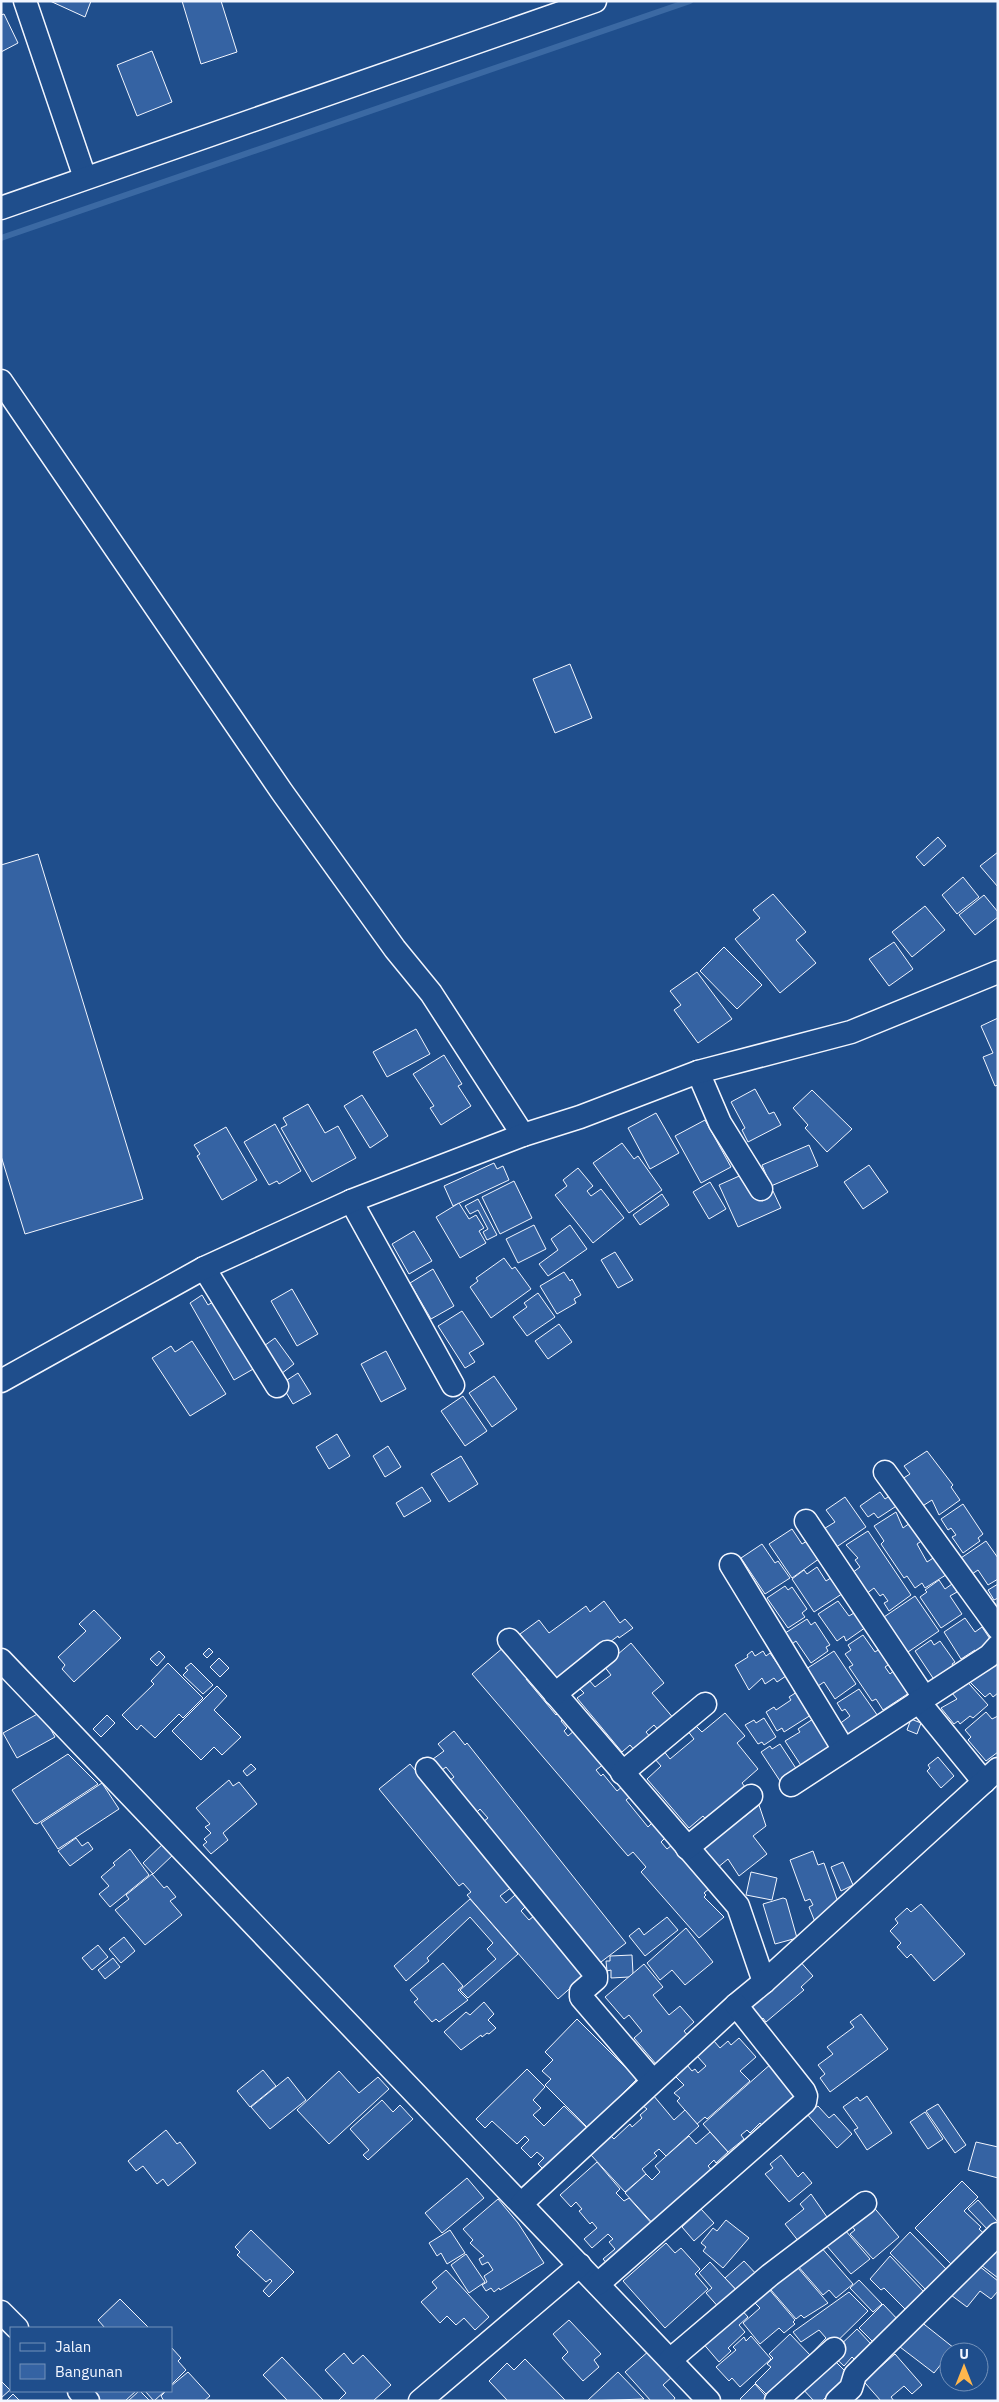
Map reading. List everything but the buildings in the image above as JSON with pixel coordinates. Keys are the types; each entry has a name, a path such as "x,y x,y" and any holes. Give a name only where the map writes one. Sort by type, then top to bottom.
{"street":[{"path":"25,1 85,178"},
{"path":"1,208 595,1"},
{"path":"1,382 282,792 395,949 431,993 522,1135"},
{"path":"1,1382 7,1376 204,1268 351,1201 522,1135 580,1117 698,1072 851,1032 998,972"},
{"path":"698,1072 720,1123 761,1189"},
{"path":"351,1201 453,1385"},
{"path":"204,1268 277,1386"},
{"path":"885,1472 998,1628"},
{"path":"522,2203 736,2005 764,1982 991,1776 921,1699 806,1521"},
{"path":"731,1565 844,1750"},
{"path":"510,1640 622,1773 738,1906 764,1982"},
{"path":"791,1785 989,1656 998,1646"},
{"path":"555,1694 607,1652"},
{"path":"1,1660 522,2203 709,2401"},
{"path":"622,1773 705,1704"},
{"path":"427,1769 596,1974 596,1979 581,1992 580,1997 653,2081"},
{"path":"687,1848 751,1796"},
{"path":"598,2284 805,2102 806,2096 804,2091 736,2005"},
{"path":"670,2360 770,2275 865,2203"},
{"path":"837,2401 851,2388 855,2375 998,2234"},
{"path":"420,2401 580,2265"},
{"path":"1,2312 16,2327"},
{"path":"776,2401 834,2349"}],"waterway":[{"path":"1,238 690,1"}]}
